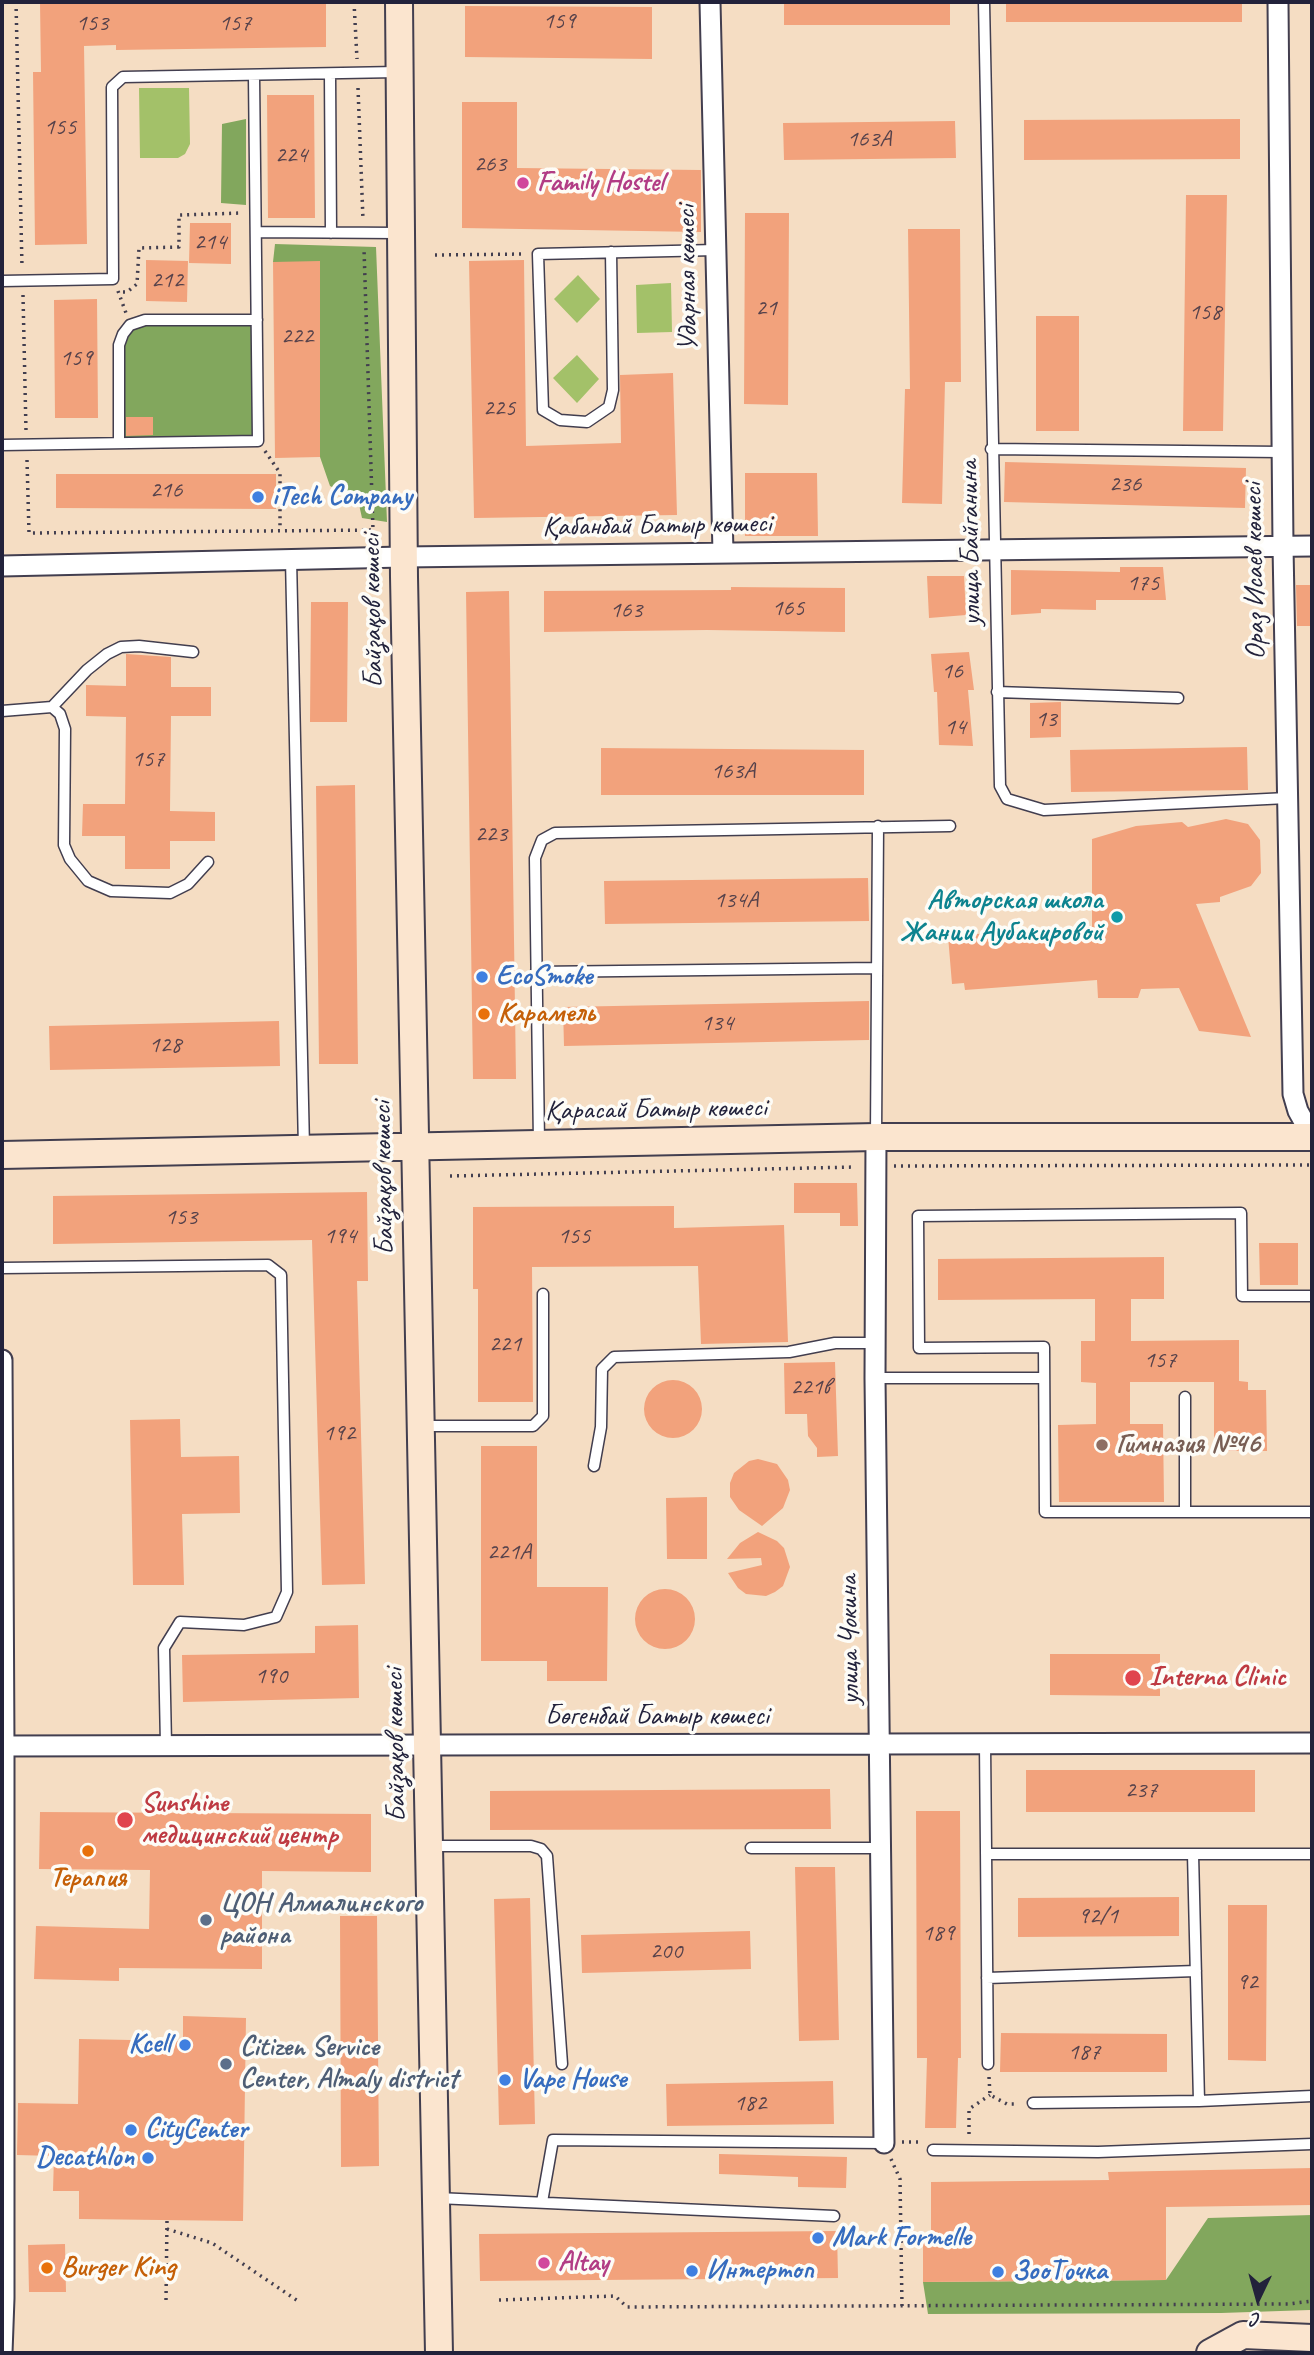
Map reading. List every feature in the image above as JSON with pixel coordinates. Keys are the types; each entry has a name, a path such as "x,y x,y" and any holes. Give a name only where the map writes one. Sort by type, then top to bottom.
{"street":[{"name":"Байзақов көшесі","path":"399,2 403,557 439,2353"},
{"name":"Ударная көшесі","path":"710,2 723,553"},
{"name":"Ораз Исаев көшесі","path":"1278,2 1283,546 1293,1094 1298,1111 1312,1136"},
{"name":"Қабанбай Батыр көшесі","path":"2,566 403,557 1312,546"},
{"name":"Қарасай Батыр көшесі","path":"2,1155 876,1137 1312,1136"},
{"name":"улица Чокина","path":"876,1137 875,1378 884,2143"},
{"path":"2,1360 2,2353"},
{"name":"Бөгенбай Батыр көшесі","path":"3,1746 1312,1744"},
{"path":"1210,2353 1243,2335 1312,2338"},
{"path":"1227,2353 1289,2353 1312,2344"}],"lane":[{"name":"улица Байганина","path":"984,2 993,549 1000,786 1007,799 1044,810 1287,799"},
{"path":"2,281 113,279 112,88 122,77 400,72"},
{"path":"330,74 331,233"},
{"path":"2,445 258,441 254,76"},
{"path":"256,232 402,233"},
{"path":"611,252 613,390 609,407 587,422 560,420 543,410 538,254 611,252 716,250"},
{"path":"119,442 119,345 122,334 130,325 145,320 257,320"},
{"path":"992,449 1282,452"},
{"path":"291,559 304,1149"},
{"path":"2,711 52,707 87,670 107,654 121,648 139,646 193,652"},
{"path":"997,692 1178,698"},
{"path":"52,707 60,714 65,729 64,845 70,859 88,881 111,891 170,893 188,884 208,862"},
{"path":"876,1137 878,826"},
{"path":"539,1144 535,858 542,840 555,833 950,826"},
{"path":"536,972 877,968"},
{"path":"1312,1296 1242,1296 1241,1213 918,1216 919,1348 1044,1347 1045,1512 1312,1512"},
{"path":"2,1268 268,1265 281,1275 287,1592 276,1618 244,1625 180,1622 163,1648 166,1745"},
{"path":"420,1426 533,1426 543,1416 543,1294"},
{"path":"594,1466 601,1427 602,1369 614,1357 789,1352 835,1343 875,1343"},
{"path":"875,1378 1044,1378"},
{"path":"1185,1397 1185,1511"},
{"path":"985,1744 988,2064"},
{"path":"429,1846 531,1846 541,1849 547,1856 562,2064"},
{"path":"751,1848 880,1848"},
{"path":"986,1854 1312,1854"},
{"path":"1193,1854 1199,2101"},
{"path":"987,1978 1196,1971"},
{"path":"1033,2103 1199,2101 1312,2096"},
{"path":"542,2203 552,2140 884,2143"},
{"path":"933,2150 1098,2152 1312,2144"},
{"path":"437,2197 834,2216"}],"path":[{"path":"16,2 29,533 373,530 354,2"},
{"path":"130,325 118,292 127,292 137,284 139,248 179,247 179,215 256,213"},
{"path":"435,255 538,254"},
{"path":"258,441 280,473 280,531"},
{"path":"988,2064 989,2095"},
{"path":"989,2095 1007,2104 1033,2103"},
{"path":"962,2151 969,2136 969,2109 989,2095"},
{"path":"902,2305 900,2179 884,2143 918,2141 933,2150"},
{"path":"166,2300 167,2220"},
{"path":"167,2228 212,2243 298,2301"},
{"path":"499,2300 615,2296 626,2307 1275,2304 1312,2301"}],"green space":[{"path":"139,88 189,88 190,144 185,154 178,158 140,158"},
{"path":"246,119 246,205 221,203 222,124"},
{"path":"275,244 376,247 387,522 362,518 358,500 330,486 320,457 320,262 273,262"},
{"path":"578,275 600,299 577,323 554,299"},
{"path":"671,283 672,332 637,333 636,285"},
{"path":"257,320 258,441 119,442 123,334 130,325"},
{"path":"577,355 599,379 577,403 553,378"},
{"path":"1312,2215 1310,2310 928,2314 923,2282 1166,2280 1208,2218"}],"building":[{"path":"40,2 326,2 326,47 116,50 116,45 84,46 87,244 35,245 33,72 41,72"},
{"path":"784,2 950,2 950,25 784,25"},
{"path":"1006,2 1242,2 1242,22 1006,22"},
{"path":"465,6 652,7 652,59 465,57"},
{"path":"267,95 314,95 315,218 268,218"},
{"path":"462,102 517,102 517,168 701,170 701,232 462,228"},
{"path":"1240,119 1240,159 1024,160 1024,120"},
{"path":"955,121 956,158 784,160 783,123"},
{"path":"1186,195 1227,195 1223,431 1183,431"},
{"path":"745,213 789,213 788,405 744,404"},
{"path":"190,223 231,223 231,264 189,263"},
{"path":"908,229 960,229 961,382 945,382 942,504 902,503 905,389 910,389"},
{"path":"146,260 188,261 187,302 146,301"},
{"path":"524,260 526,446 621,443 620,375 673,373 677,515 474,518 469,261"},
{"path":"320,261 320,457 275,458 273,262"},
{"path":"97,299 98,418 55,418 54,300"},
{"path":"1036,316 1079,316 1079,431 1036,431"},
{"path":"126,417 153,417 153,435 126,436"},
{"path":"1005,462 1246,468 1245,508 1004,502"},
{"path":"745,473 817,473 818,536 745,536"},
{"path":"56,474 276,474 276,509 56,508"},
{"path":"1120,567 1163,567 1166,600 1096,600 1096,610 1041,609 1041,613 1011,615 1011,570 1120,572"},
{"path":"927,576 964,576 966,615 929,618"},
{"path":"1296,585 1312,585 1312,626 1297,626"},
{"path":"731,587 845,588 845,632 544,632 544,591 731,590"},
{"path":"509,591 516,1079 473,1079 466,592"},
{"path":"311,602 348,602 347,722 310,722"},
{"path":"969,652 974,690 968,690 973,746 939,745 937,692 934,692 931,654"},
{"path":"126,654 171,657 171,687 211,687 211,716 171,716 170,811 215,812 215,841 170,841 170,869 125,869 125,836 82,836 83,804 125,804 126,717 86,716 86,685 126,686"},
{"path":"1061,702 1061,737 1030,738 1030,703"},
{"path":"1247,747 1248,790 1071,792 1070,750"},
{"path":"601,748 864,750 864,795 601,795"},
{"path":"355,785 358,1064 319,1064 316,786"},
{"path":"1226,819 1248,824 1260,840 1261,873 1251,886 1220,897 1220,902 1196,904 1251,1037 1199,1031 1179,988 1141,989 1138,998 1098,998 1097,980 965,990 964,983 952,984 948,936 1092,926 1092,839 1136,826 1182,822 1188,827"},
{"path":"868,878 869,921 605,924 604,881"},
{"path":"869,1001 869,1040 564,1046 563,1007"},
{"path":"279,1021 280,1066 50,1070 49,1026"},
{"path":"794,1183 857,1183 858,1226 840,1226 840,1213 794,1213"},
{"path":"367,1192 368,1281 357,1281 365,1584 322,1585 312,1240 53,1244 53,1196"},
{"path":"674,1206 674,1228 784,1225 788,1342 701,1344 698,1266 532,1267 533,1402 478,1402 478,1289 473,1289 473,1207"},
{"path":"1259,1243 1298,1243 1298,1285 1260,1285"},
{"path":"1164,1257 1164,1299 1131,1299 1131,1341 1239,1340 1239,1381 1248,1382 1248,1390 1266,1390 1267,1451 1214,1451 1214,1382 1130,1382 1130,1424 1163,1424 1164,1502 1059,1502 1058,1425 1096,1424 1096,1383 1081,1382 1081,1341 1095,1341 1095,1299 938,1300 938,1259"},
{"path":"835,1362 838,1456 817,1457 817,1448 808,1436 807,1414 785,1414 784,1363"},
{"path":"667,1380 679,1380 694,1388 702,1403 702,1415 694,1430 679,1438 667,1438 652,1430 644,1415 644,1403 652,1388"},
{"path":"180,1419 181,1457 239,1456 240,1513 182,1514 184,1585 133,1585 130,1420"},
{"path":"481,1446 537,1446 537,1587 608,1587 607,1681 547,1681 547,1661 481,1661"},
{"path":"758,1459 777,1464 788,1480 790,1490 783,1508 762,1526 739,1510 730,1497 730,1483 734,1473 749,1461"},
{"path":"707,1497 707,1559 667,1559 666,1498"},
{"path":"758,1532 777,1541 784,1548 790,1567 783,1586 766,1596 746,1594 738,1588 728,1573 762,1565 761,1558 727,1559 740,1543"},
{"path":"659,1589 671,1589 690,1602 695,1619 693,1631 682,1644 671,1649 659,1649 640,1636 635,1625 635,1613 648,1594"},
{"path":"358,1625 359,1698 183,1702 182,1655 315,1653 315,1626"},
{"path":"1050,1654 1160,1654 1160,1696 1050,1695"},
{"path":"1026,1770 1255,1770 1255,1812 1026,1812"},
{"path":"830,1789 831,1829 490,1830 490,1791"},
{"path":"916,1811 960,1811 961,2058 958,2058 956,2128 925,2128 927,2058 917,2058"},
{"name":"ЦОН Алмалинского района","path":"40,1812 371,1814 371,1872 262,1871 262,1969 119,1968 119,1981 34,1979 36,1926 149,1929 150,1870 39,1869"},
{"path":"795,1867 835,1867 839,2040 799,2041"},
{"path":"1179,1897 1179,1936 1018,1937 1018,1898"},
{"path":"530,1898 535,2124 499,2125 494,1899"},
{"path":"1228,1905 1267,1905 1266,2061 1228,2060"},
{"path":"340,1916 377,1916 379,2166 341,2167"},
{"path":"750,1931 751,1969 582,1973 581,1935"},
{"name":"CityCenter","path":"183,2016 246,2018 243,2221 79,2219 79,2191 53,2191 54,2156 17,2155 18,2103 78,2104 79,2039 183,2041"},
{"path":"1001,2033 1167,2034 1167,2072 1000,2072"},
{"path":"833,2081 834,2124 667,2126 666,2084"},
{"path":"719,2154 847,2157 846,2188 798,2187 798,2177 719,2174"},
{"path":"1312,2168 1312,2205 1166,2207 1166,2280 923,2282 923,2233 931,2233 931,2182 1109,2180 1108,2172"},
{"path":"837,2231 838,2278 480,2281 479,2234"},
{"name":"Burger King","path":"65,2244 66,2292 29,2292 28,2245"}],"place":[{"name":"Family Hostel","path":"523,183"},
{"name":"iTech Company","path":"258,497"},
{"name":"Авторская школа Жании Аубакировой","path":"1117,917"},
{"name":"EcoSmoke","path":"482,977"},
{"name":"Карамель","path":"484,1014"},
{"name":"Гимназия №46","path":"1102,1445"},
{"name":"Interna Clinic","path":"1133,1678"},
{"name":"Sunshine медицинский центр","path":"125,1820"},
{"name":"Терапия","path":"88,1851"},
{"name":"ЦОН Алмалинского района","path":"206,1920"},
{"name":"Kcell","path":"185,2045"},
{"name":"Citizen Service Center, Almaly district","path":"226,2064"},
{"name":"Vape House","path":"505,2080"},
{"name":"CityCenter","path":"131,2130"},
{"name":"Decathlon","path":"148,2158"},
{"name":"Mark Formelle","path":"818,2238"},
{"name":"Altay","path":"544,2263"},
{"name":"Burger King","path":"47,2268"},
{"name":"Интертоп","path":"692,2271"},
{"name":"ЗооТочка","path":"998,2272"}]}
